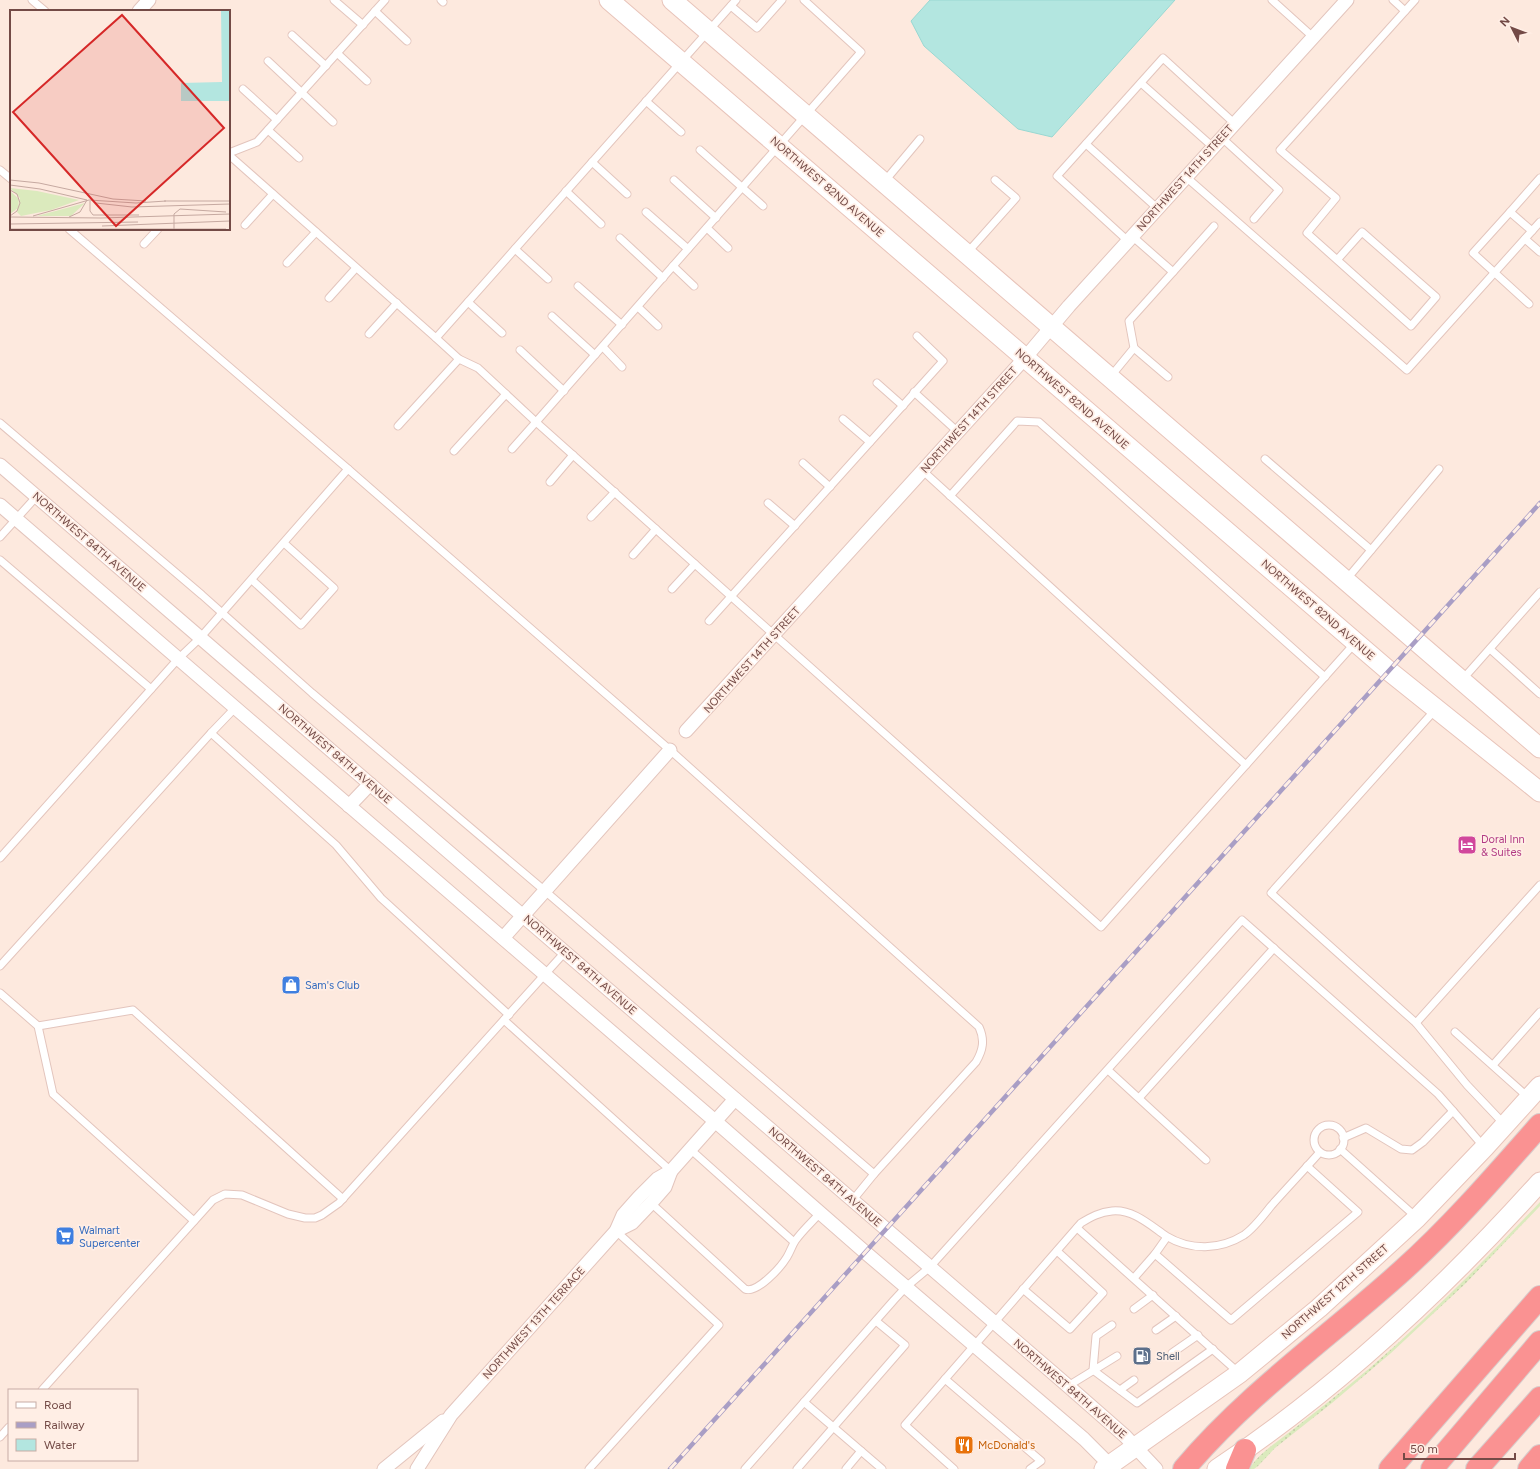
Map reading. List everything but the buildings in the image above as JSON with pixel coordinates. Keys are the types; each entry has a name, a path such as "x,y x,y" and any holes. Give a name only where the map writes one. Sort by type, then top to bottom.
{"highway":[{"path":"1184,1469 1241,1409 1286,1369 1340,1326 1437,1238 1540,1125"},
{"path":"1390,1469 1540,1297"},
{"path":"1432,1469 1540,1342"},
{"path":"1477,1469 1540,1398"},
{"path":"1530,1469 1540,1456"}],"street":[{"path":"140,10 149,0"},
{"name":"NORTHWEST 82ND AVENUE","path":"609,0 1355,643 1435,710 1540,792"},
{"path":"672,0 1540,748"},
{"name":"NORTHWEST 14TH STREET","path":"686,732 1025,358 1130,238 1346,0"},
{"name":"NORTHWEST 84TH AVENUE","path":"0,465 1068,1386 1136,1446 1156,1469"},
{"path":"0,506 715,1121 906,1288 1093,1447 1109,1468"},
{"path":"502,938 670,750"},
{"path":"349,806 370,784"},
{"name":"NORTHWEST 12TH STREET","path":"1109,1468 1136,1446 1240,1373 1319,1308 1418,1218 1485,1147 1534,1092"},
{"name":"NORTHWEST 13TH TERRACE","path":"616,1231 632,1223 651,1203 665,1187 671,1171 735,1099"},
{"name":"NORTHWEST 13TH TERRACE","path":"384,1469 451,1415 616,1231 623,1216 656,1178 671,1171"},
{"path":"1217,1469 1241,1460 1394,1330 1439,1288 1510,1216 1540,1182"},
{"name":"NORTHWEST 13TH TERRACE","path":"417,1469 451,1415"}],"lane":[{"path":"32,0 43,10"},
{"path":"334,0 362,25"},
{"path":"230,154 257,142 385,0"},
{"path":"436,338 734,3 757,28 782,0"},
{"path":"512,449 861,52 804,0"},
{"path":"1272,0 1313,37"},
{"path":"1393,0 1405,11"},
{"path":"1337,260 1362,232 1436,297 1411,326 1337,260 1307,233 1336,198 1280,150 1415,0"},
{"path":"375,11 407,41"},
{"path":"292,35 326,66"},
{"path":"337,53 367,81"},
{"path":"1172,272 1057,176 1163,58 1234,124"},
{"path":"268,61 333,122"},
{"path":"1141,83 1279,190 1254,219"},
{"path":"243,89 277,120"},
{"path":"646,101 681,132"},
{"path":"268,130 299,158"},
{"path":"884,182 920,139"},
{"path":"1086,144 1157,208"},
{"path":"700,150 763,206"},
{"path":"230,155 459,358 478,368 536,422 1101,927 1355,643"},
{"path":"592,162 627,194"},
{"path":"0,170 10,179"},
{"path":"1186,177 1407,370 1540,222"},
{"path":"1529,304 1473,253 1540,178"},
{"path":"674,180 716,218"},
{"path":"967,254 1016,198 996,180"},
{"path":"566,192 601,224"},
{"path":"245,226 273,194"},
{"path":"646,212 688,249"},
{"path":"1510,212 1532,231"},
{"path":"1168,377 1134,348 1129,321 1214,226"},
{"path":"707,228 728,248"},
{"path":"70,230 348,469 670,750 974,1022 981,1032 983,1048 976,1062 874,1174 852,1201"},
{"path":"144,244 157,230"},
{"path":"287,263 316,232"},
{"path":"620,238 663,278"},
{"path":"1525,239 1540,252"},
{"path":"515,249 548,279"},
{"path":"673,266 694,286"},
{"path":"329,298 356,268"},
{"path":"578,286 622,325"},
{"path":"468,302 502,333"},
{"path":"369,334 397,303"},
{"path":"638,307 658,326"},
{"path":"552,316 595,355"},
{"path":"709,621 943,360 917,336"},
{"path":"602,347 622,367"},
{"path":"1110,377 1134,348"},
{"path":"520,350 564,390"},
{"path":"398,426 459,358"},
{"path":"877,383 903,406"},
{"path":"914,392 958,432"},
{"path":"454,451 506,394"},
{"path":"842,419 870,442"},
{"path":"950,496 1017,421 1039,422 1325,677"},
{"path":"0,423 222,613 312,694 545,890 874,1174"},
{"path":"550,482 573,455"},
{"path":"1265,459 1371,550"},
{"path":"803,464 830,487"},
{"path":"0,858 178,659 200,638 252,580 348,469"},
{"path":"1346,580 1439,469"},
{"path":"923,471 1246,764"},
{"path":"591,517 615,492"},
{"path":"0,537 36,496"},
{"path":"768,503 795,526"},
{"path":"633,555 656,529"},
{"path":"252,580 301,625 334,588 284,543"},
{"path":"0,560 151,689"},
{"path":"672,589 695,564"},
{"path":"1462,680 1540,592"},
{"path":"1490,649 1540,694"},
{"path":"0,966 235,708"},
{"path":"1435,710 1271,893 1416,1022 1467,1085 1505,1125"},
{"path":"211,733 336,844 381,898 671,1171"},
{"path":"1416,1022 1540,885"},
{"path":"745,1469 876,1321 906,1288 930,1267 1242,920 1438,1094 1485,1147"},
{"path":"1139,1098 1274,948"},
{"path":"43,1389 213,1200 225,1194 242,1195 288,1214 305,1218 315,1218 331,1210 343,1199 565,952"},
{"path":"0,993 38,1026 53,1094 194,1221"},
{"path":"38,1026 133,1010 343,1199"},
{"path":"1493,1065 1540,1012"},
{"path":"1455,1032 1493,1065 1534,1092"},
{"path":"1108,1070 1206,1160"},
{"path":"1343,1138 1366,1128 1401,1149 1412,1150 1453,1112"},
{"path":"1327,1125 1338,1128 1342,1132 1343,1144 1340,1149 1331,1155 1320,1152 1314,1142 1314,1136 1321,1127 1327,1125"},
{"path":"690,1149 794,1242"},
{"path":"1340,1149 1418,1218"},
{"path":"954,1469 905,1425 993,1322 1057,1252 1081,1223 1096,1214 1113,1210 1130,1213 1167,1236 1186,1245 1207,1248 1227,1244 1245,1234 1320,1152"},
{"path":"1155,1254 1231,1320 1358,1212 1307,1166"},
{"path":"651,1203 748,1290 755,1289 766,1281 786,1258 794,1242 820,1213"},
{"path":"1077,1228 1240,1373"},
{"path":"589,1469 719,1325 616,1231"},
{"path":"1134,1278 1155,1254 1167,1236"},
{"path":"1023,1289 1070,1329 1103,1292 1057,1252"},
{"path":"1134,1309 1153,1295"},
{"path":"1156,1330 1176,1316"},
{"path":"797,1469 905,1345 876,1321"},
{"path":"1093,1370 1096,1336 1112,1325"},
{"path":"1172,1353 1198,1335"},
{"path":"1093,1370 1137,1403 1213,1349"},
{"path":"1068,1386 1117,1356"},
{"path":"945,1379 1040,1461 1030,1469"},
{"path":"1120,1390 1134,1380"},
{"path":"804,1402 882,1469"},
{"path":"0,1437 8,1428"},
{"path":"846,1469 861,1451"}],"green space":[{"path":"1540,1202 1540,1206 1465,1284 1391,1353 1332,1403 1275,1448 1258,1466 1254,1469 1249,1469 1268,1448 1361,1375 1437,1307 1479,1266"}],"water":[{"path":"930,0 1175,0 1052,137 1018,129 924,46 911,21"}],"railway":[{"path":"670,1469 1540,503"}],"place":[{"name":"Doral Inn & Suites","path":"1467,845"},
{"name":"Sam's Club","path":"291,985"},
{"name":"Walmart Supercenter","path":"65,1236"},
{"name":"Shell","path":"1142,1356"},
{"name":"McDonald's","path":"964,1445"}]}
